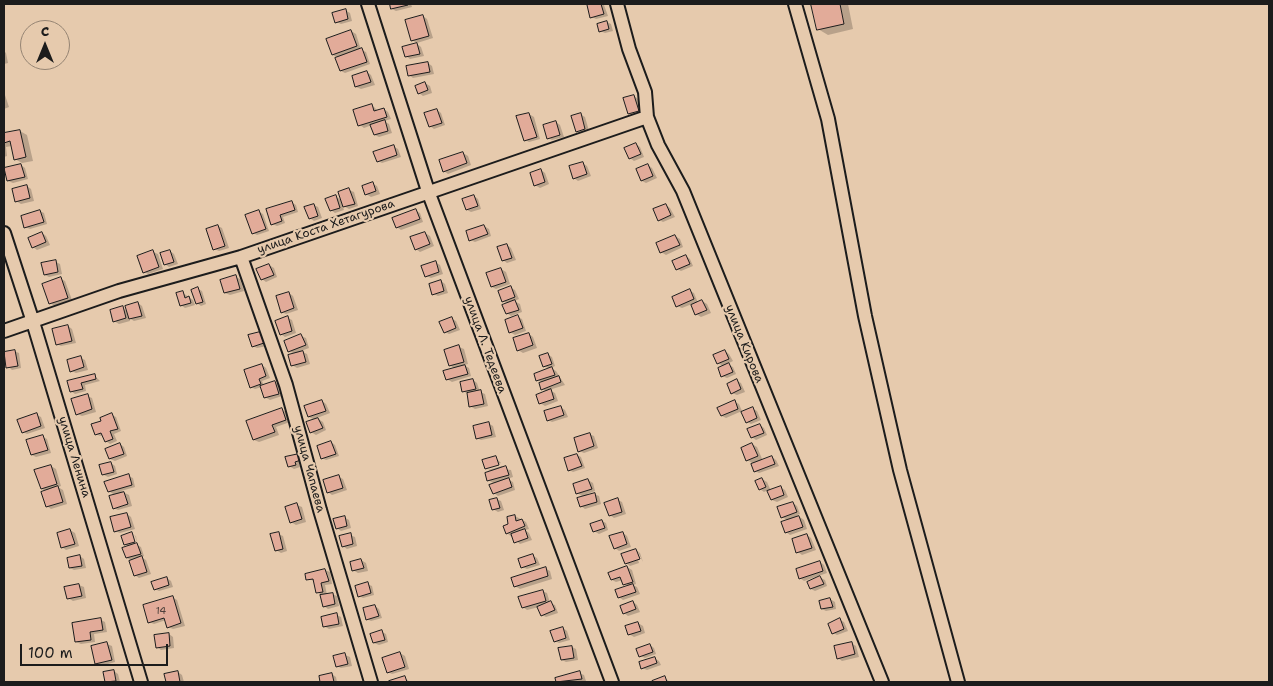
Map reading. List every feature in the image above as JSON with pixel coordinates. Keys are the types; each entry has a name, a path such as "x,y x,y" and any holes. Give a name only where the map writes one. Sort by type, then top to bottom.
{"street":[{"name":"улица Л. Тедеева","path":"368,4 428,191 612,682"},
{"name":"улица Кирова","path":"617,4 629,49 645,92 647,117 658,145 683,191 882,682"},
{"path":"795,4 828,119 865,316 900,470 958,682"},
{"name":"улица Коста Хетагурова","path":"4,331 118,291 241,257 647,117"},
{"name":"улица Ленина","path":"4,233 33,322 142,682"},
{"name":"улица Чапаева","path":"241,257 286,384 320,510 371,682"}],"building":[{"path":"390,4 408,4 408,5 391,9"},
{"path":"601,4 604,14 590,18 587,5"},
{"path":"811,4 840,4 844,24 817,30"},
{"path":"346,9 348,19 335,23 332,13"},
{"path":"423,15 429,36 411,41 405,20"},
{"path":"607,21 609,29 599,32 597,24"},
{"path":"351,30 357,46 332,55 326,39"},
{"path":"417,43 420,54 405,57 402,47"},
{"path":"362,48 367,62 340,71 335,58"},
{"path":"428,62 430,72 408,76 406,66"},
{"path":"367,71 371,82 355,87 352,76"},
{"path":"425,82 428,90 418,94 415,86"},
{"path":"634,95 639,111 628,114 623,98"},
{"path":"372,104 374,111 384,108 387,117 358,126 353,110"},
{"path":"437,109 442,123 429,127 424,113"},
{"path":"529,113 537,137 524,141 516,116"},
{"path":"581,113 585,129 576,132 571,116"},
{"path":"385,120 388,131 374,135 370,125"},
{"path":"556,121 560,135 547,139 543,125"},
{"path":"20,130 26,157 14,160 10,141 4,143 4,133"},
{"path":"636,143 641,154 629,159 624,148"},
{"path":"394,145 397,155 377,162 373,152"},
{"path":"463,152 467,163 443,172 439,160"},
{"path":"583,162 587,174 573,179 569,166"},
{"path":"21,164 25,177 7,181 4,168"},
{"path":"648,164 653,176 641,181 636,169"},
{"path":"541,169 545,182 534,186 530,173"},
{"path":"373,182 376,191 365,195 362,186"},
{"path":"27,185 30,198 15,202 12,189"},
{"path":"349,188 355,204 343,207 338,192"},
{"path":"336,195 340,208 330,211 325,199"},
{"path":"474,195 478,206 466,210 462,199"},
{"path":"292,201 295,210 280,215 282,221 271,225 266,209"},
{"path":"314,204 318,216 309,219 304,207"},
{"path":"666,204 671,215 658,221 653,209"},
{"path":"416,209 420,219 396,228 392,218"},
{"path":"40,210 44,222 24,228 21,216"},
{"path":"259,210 266,229 252,234 245,215"},
{"path":"218,225 225,246 213,250 206,229"},
{"path":"484,225 488,234 469,241 466,231"},
{"path":"42,232 46,242 32,248 28,238"},
{"path":"425,232 430,244 415,250 410,237"},
{"path":"675,235 680,245 660,253 656,243"},
{"path":"507,244 512,258 502,261 497,247"},
{"path":"153,250 159,267 143,273 137,256"},
{"path":"170,250 174,262 164,265 160,253"},
{"path":"686,255 690,264 676,270 672,261"},
{"path":"56,260 58,272 44,275 41,263"},
{"path":"436,261 439,272 425,277 421,266"},
{"path":"269,264 274,275 261,280 256,269"},
{"path":"501,268 506,282 491,287 486,273"},
{"path":"236,275 240,289 224,293 220,280"},
{"path":"61,277 68,298 49,304 42,284"},
{"path":"441,280 444,291 432,295 429,284"},
{"path":"511,286 515,297 502,302 498,291"},
{"path":"198,287 203,302 196,304 191,290"},
{"path":"690,289 694,299 676,307 672,297"},
{"path":"183,291 185,298 189,296 191,303 180,306 176,293"},
{"path":"289,292 294,308 281,313 276,296"},
{"path":"515,300 519,310 506,314 502,305"},
{"path":"702,300 707,310 695,315 691,305"},
{"path":"138,302 142,316 129,319 125,306"},
{"path":"123,306 126,318 113,322 110,310"},
{"path":"518,315 523,328 509,333 505,320"},
{"path":"288,316 292,331 280,335 275,321"},
{"path":"452,317 456,328 444,333 439,322"},
{"path":"68,325 72,341 56,345 52,329"},
{"path":"260,332 264,343 252,347 248,335"},
{"path":"529,333 533,345 517,351 513,338"},
{"path":"301,334 306,345 288,352 284,341"},
{"path":"459,345 464,362 449,366 444,350"},
{"path":"15,350 18,366 6,368 4,352"},
{"path":"725,350 729,359 717,364 713,355"},
{"path":"303,351 306,362 291,366 288,355"},
{"path":"548,353 552,364 543,367 539,356"},
{"path":"81,356 84,367 70,372 67,360"},
{"path":"729,363 733,372 721,377 718,368"},
{"path":"262,364 266,376 259,379 261,384 250,388 244,370"},
{"path":"465,365 468,374 446,380 443,371"},
{"path":"552,367 555,375 536,381 534,374"},
{"path":"95,374 96,379 81,383 83,389 70,392 67,381"},
{"path":"559,376 561,382 541,390 539,383"},
{"path":"473,379 476,389 462,392 460,382"},
{"path":"737,379 741,389 731,394 727,384"},
{"path":"275,381 279,394 264,398 260,386"},
{"path":"551,389 554,399 539,404 536,395"},
{"path":"481,390 484,404 469,407 467,393"},
{"path":"88,394 92,409 76,415 71,399"},
{"path":"322,400 326,411 308,417 304,406"},
{"path":"735,400 738,409 721,416 717,408"},
{"path":"561,406 564,415 547,421 544,411"},
{"path":"753,407 757,418 746,423 741,412"},
{"path":"282,408 286,420 272,425 275,432 253,440 246,421"},
{"path":"37,413 41,426 22,433 17,420"},
{"path":"112,413 118,429 110,431 113,439 105,442 101,433 95,435 91,424 101,421 100,418"},
{"path":"318,418 323,428 310,433 306,422"},
{"path":"489,422 492,435 476,439 473,426"},
{"path":"760,424 764,433 751,438 747,429"},
{"path":"590,433 594,446 578,452 574,438"},
{"path":"43,435 48,450 31,455 26,440"},
{"path":"331,441 336,454 321,459 317,446"},
{"path":"120,443 124,454 109,459 105,449"},
{"path":"752,443 758,456 746,461 741,448"},
{"path":"299,454 301,460 295,462 296,465 288,467 285,457"},
{"path":"577,454 582,466 568,471 564,458"},
{"path":"496,456 499,465 485,469 482,460"},
{"path":"772,456 775,464 754,472 751,464"},
{"path":"111,462 114,472 102,475 99,465"},
{"path":"51,465 57,484 41,489 34,470"},
{"path":"506,466 509,475 487,481 485,473"},
{"path":"129,474 132,485 108,492 104,482"},
{"path":"339,475 343,488 327,493 323,480"},
{"path":"509,478 512,487 493,494 489,485"},
{"path":"762,478 766,487 759,490 755,481"},
{"path":"588,479 592,489 576,494 573,484"},
{"path":"58,486 63,502 46,507 41,492"},
{"path":"781,486 784,495 771,500 767,491"},
{"path":"124,492 128,504 113,509 109,496"},
{"path":"595,493 597,502 580,507 577,498"},
{"path":"497,498 500,508 492,510 489,500"},
{"path":"618,498 622,512 609,516 604,503"},
{"path":"793,502 797,512 781,518 777,507"},
{"path":"297,503 302,519 290,523 285,507"},
{"path":"127,513 131,527 114,532 110,517"},
{"path":"515,515 516,521 522,519 525,526 506,534 503,526 508,524 507,517"},
{"path":"345,516 347,526 336,529 333,519"},
{"path":"799,516 803,527 785,533 781,522"},
{"path":"602,520 605,528 593,532 590,524"},
{"path":"70,529 75,544 61,548 57,533"},
{"path":"525,529 528,538 514,543 511,534"},
{"path":"132,532 135,542 124,545 121,536"},
{"path":"279,532 283,549 275,551 270,534"},
{"path":"623,532 627,544 614,549 609,536"},
{"path":"351,533 353,544 342,547 339,536"},
{"path":"807,534 812,548 796,553 792,539"},
{"path":"137,543 141,554 126,558 122,548"},
{"path":"636,549 640,559 625,564 621,554"},
{"path":"533,554 536,563 521,568 518,559"},
{"path":"80,555 82,566 69,568 67,558"},
{"path":"142,556 147,572 134,576 129,561"},
{"path":"361,559 364,568 352,571 350,562"},
{"path":"820,561 823,571 799,579 796,569"},
{"path":"627,566 633,582 623,585 620,577 611,580 608,573"},
{"path":"546,567 548,576 514,587 511,578"},
{"path":"325,569 329,581 321,583 323,592 316,593 313,579 306,580 305,574"},
{"path":"820,576 824,584 810,589 807,582"},
{"path":"167,577 169,585 154,590 151,582"},
{"path":"368,582 371,593 358,597 355,586"},
{"path":"79,584 82,596 67,599 64,587"},
{"path":"633,584 636,592 618,598 615,590"},
{"path":"543,590 546,601 522,608 518,597"},
{"path":"333,593 335,604 323,607 320,595"},
{"path":"173,596 181,623 167,628 164,618 148,623 143,605"},
{"path":"830,598 833,607 821,609 819,601"},
{"path":"551,601 555,610 541,616 537,607"},
{"path":"633,601 636,609 623,614 620,606"},
{"path":"375,605 379,616 366,620 363,608"},
{"path":"337,613 339,624 323,627 321,617"},
{"path":"101,618 103,630 90,632 91,640 75,642 72,623"},
{"path":"840,618 844,629 832,634 828,624"},
{"path":"638,622 641,631 628,635 625,626"},
{"path":"563,627 566,638 554,642 550,631"},
{"path":"382,630 385,640 373,643 370,634"},
{"path":"169,633 170,646 156,648 154,635"},
{"path":"107,642 112,660 95,664 91,646"},
{"path":"852,642 855,654 837,659 834,646"},
{"path":"650,644 653,652 639,657 636,649"},
{"path":"572,646 574,658 561,660 558,648"},
{"path":"400,652 405,667 387,673 382,658"},
{"path":"345,653 348,664 336,667 333,656"},
{"path":"655,657 657,663 641,669 639,662"},
{"path":"114,670 116,681 105,682 103,672"},
{"path":"178,671 180,682 166,682 164,674"},
{"path":"580,671 582,679 556,682 555,678"},
{"path":"332,673 334,682 320,682 319,676"},
{"path":"405,676 407,682 389,681"},
{"path":"665,676 667,682 652,682 652,681"}]}
